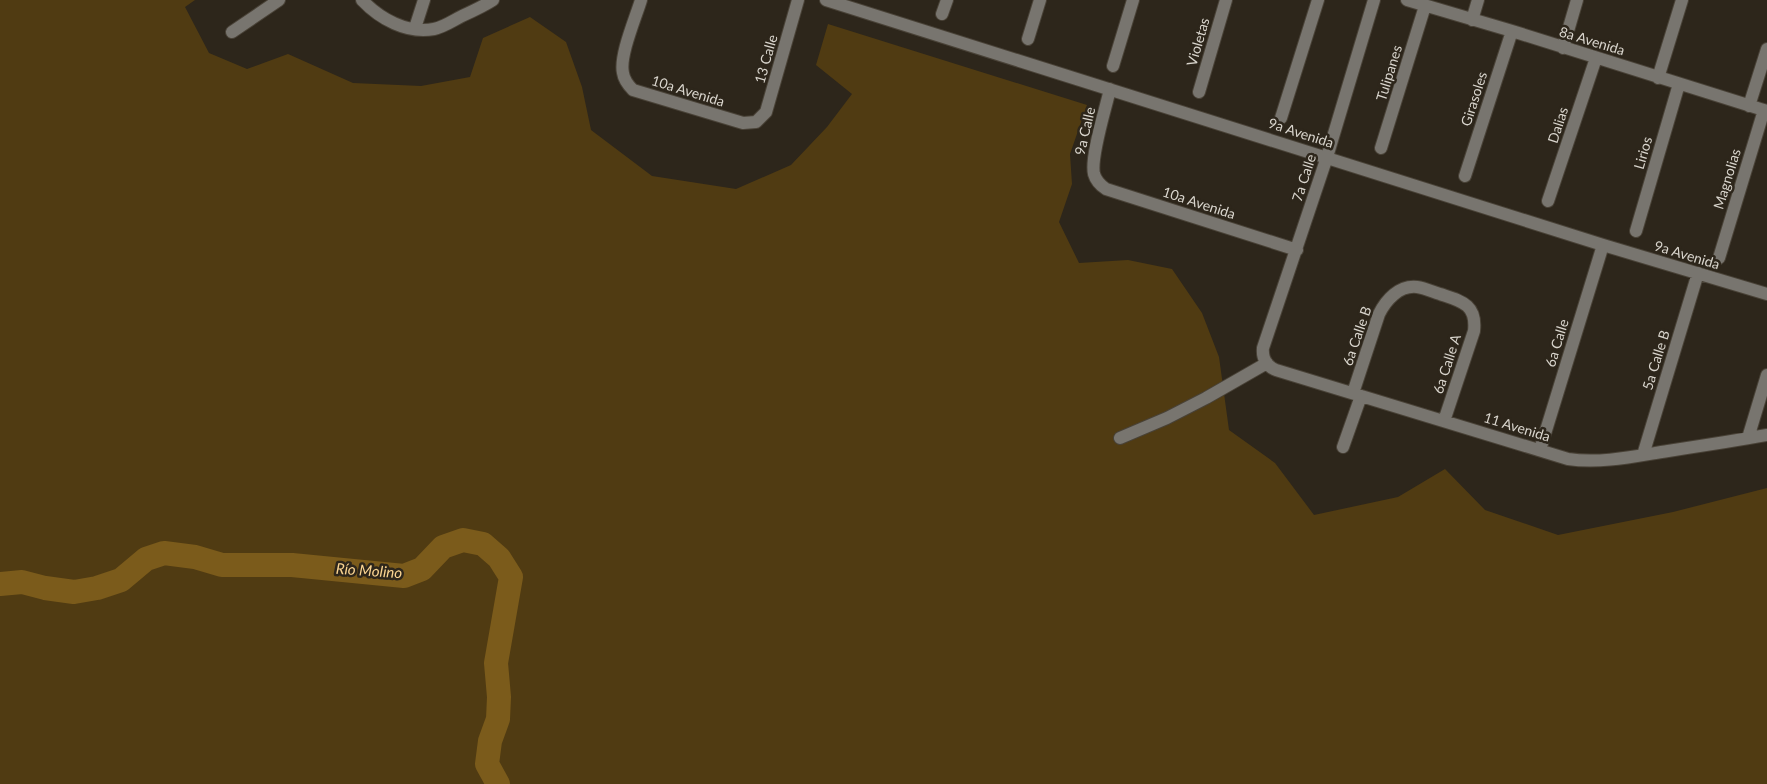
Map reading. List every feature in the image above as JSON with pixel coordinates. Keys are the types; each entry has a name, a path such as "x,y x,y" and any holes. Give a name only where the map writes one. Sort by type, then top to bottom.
{"street":[{"path":"232,32 278,0"},
{"path":"362,0 380,16 391,22 415,28 434,29 491,2"},
{"path":"415,28 424,0"},
{"name":"10a Avenida","path":"642,0 626,48 622,72 632,90 743,123 756,122"},
{"name":"13 Calle","path":"756,122 766,112 798,0"},
{"name":"9a Avenida","path":"826,0 1603,245 1767,294"},
{"path":"942,14 947,0"},
{"path":"1028,39 1040,0"},
{"path":"1114,66 1134,0"},
{"name":"Violetas","path":"1199,92 1226,0"},
{"path":"1281,118 1318,0"},
{"name":"7a Calle","path":"1266,363 1263,356 1263,348 1327,157 1374,0"},
{"name":"8a Avenida","path":"1407,0 1766,110"},
{"path":"1472,20 1478,0"},
{"path":"1562,48 1577,0"},
{"path":"1658,78 1682,0"},
{"name":"Tulipanes","path":"1381,148 1425,6"},
{"name":"Girasoles","path":"1465,176 1512,31"},
{"path":"1749,106 1767,49"},
{"name":"Dalias","path":"1548,201 1596,58"},
{"name":"Lirios","path":"1636,231 1679,84"},
{"name":"9a Calle","path":"1096,180 1093,163 1110,88"},
{"name":"Magnolias","path":"1719,258 1766,110"},
{"name":"10a Avenida","path":"1096,180 1106,189 1297,250"},
{"name":"6a Calle","path":"1540,450 1603,245"},
{"name":"5a Calle B","path":"1643,455 1698,274"},
{"name":"6a Calle A","path":"1395,293 1417,287 1464,302 1474,316 1474,331 1444,421"},
{"name":"6a Calle B","path":"1343,447 1379,314 1395,293"},
{"path":"1120,438 1167,418 1206,398 1266,363"},
{"name":"11 Avenida","path":"1266,363 1276,370 1568,459 1590,461 1643,455 1767,435"},
{"path":"1748,438 1767,375"}],"shaded area":[{"path":"0,0 195,0 185,7 209,53 247,69 288,54 353,83 421,86 470,77 483,38 530,17 566,42 582,87 591,130 652,176 736,189 791,165 827,127 852,94 816,65 828,24 1087,105 1070,154 1072,184 1059,222 1079,263 1128,260 1172,269 1202,313 1219,357 1229,430 1275,463 1314,515 1398,497 1445,469 1485,510 1558,535 1673,512 1767,488 1767,784 0,784"}],"waterway":[{"name":"Río Molino","path":"0,584 22,582 45,588 74,592 97,588 121,580 146,559 164,553 195,557 222,565 292,565 404,576 422,569 443,547 463,540 483,544 499,558 511,577 496,663 499,697 498,719 490,741 487,764 498,784"}]}
